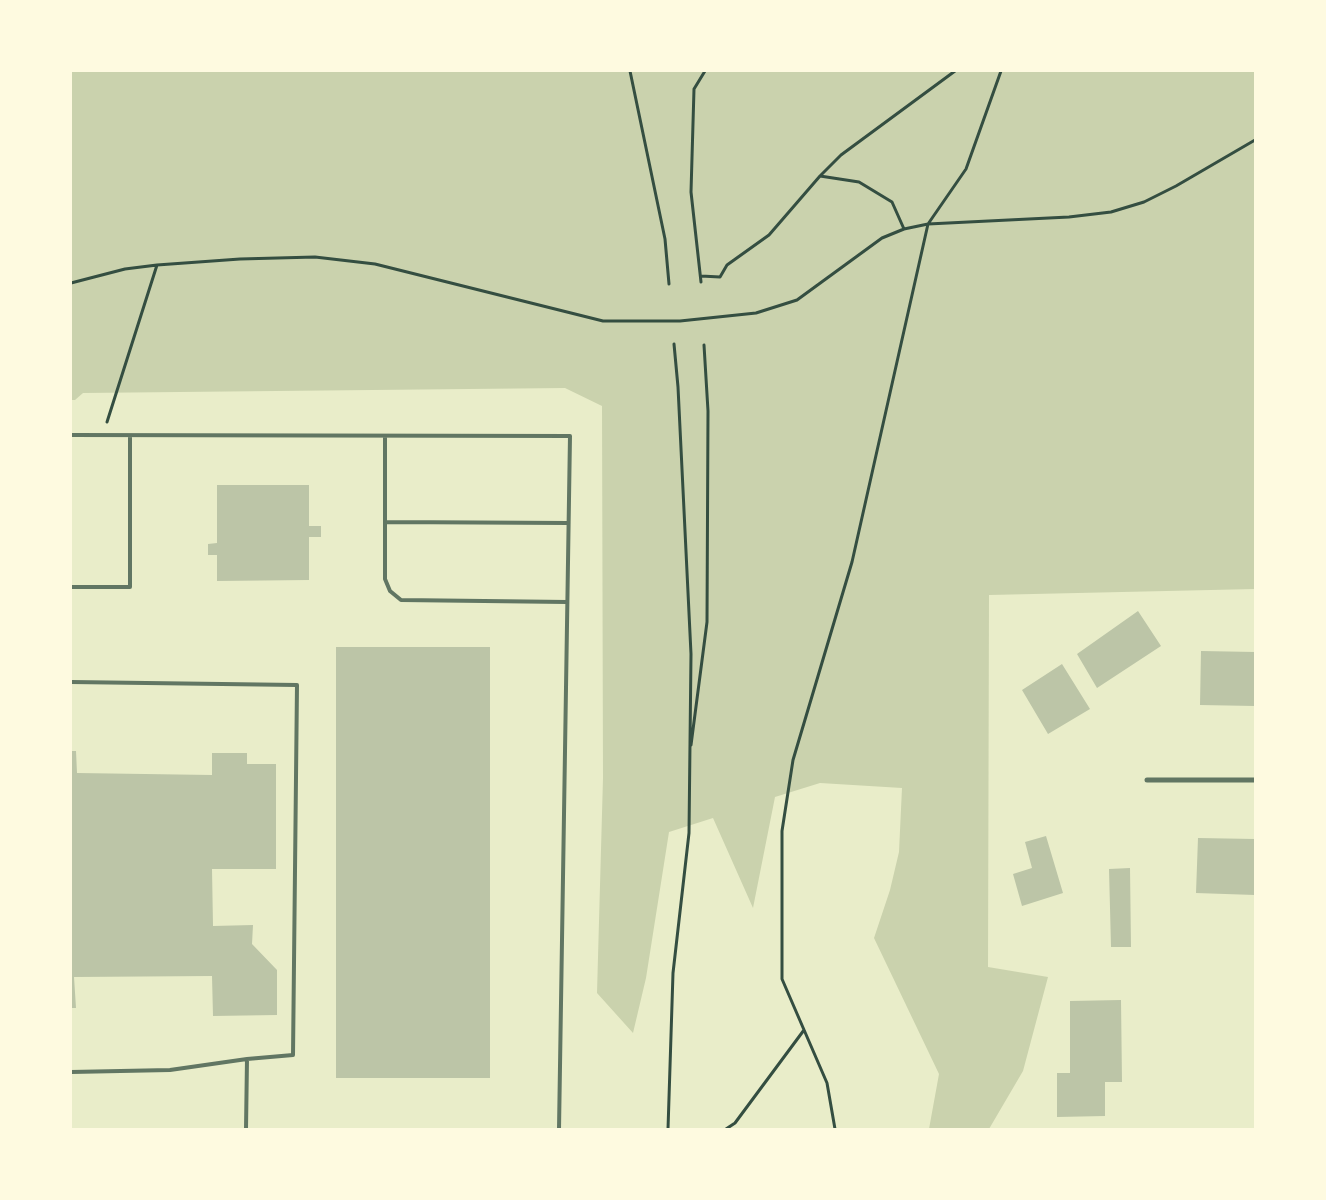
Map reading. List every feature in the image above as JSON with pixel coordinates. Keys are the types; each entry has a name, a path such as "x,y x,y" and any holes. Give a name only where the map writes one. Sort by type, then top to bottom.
{"street":[{"path":"1148,780 1255,780"}],"lane":[{"path":"71,436 570,436 559,1129"},
{"path":"71,587 130,588 130,436"},
{"path":"385,436 385,579 390,591 401,600 567,602"},
{"path":"385,522 568,523"},
{"path":"71,682 297,685 293,1055 246,1059 170,1070 71,1072"},
{"path":"246,1059 246,1129"}],"path":[{"path":"630,71 665,239 668,284"},
{"path":"701,282 691,192 694,89 705,71"},
{"path":"700,276 720,277 727,264 769,235 820,176 841,155 955,71"},
{"path":"835,1129 827,1083 782,979 782,831 793,760 852,562 928,224 966,169 1001,71"},
{"path":"71,283 125,269 157,265 240,259 315,257 375,264 603,321 680,321 756,313 797,300 882,238 904,229 928,224 1069,217 1111,212 1152,198 1255,140"},
{"path":"820,176 859,182 892,202 904,229"},
{"path":"103,435 157,265"},
{"path":"668,1129 673,973 688,833 691,654 678,387 674,344"},
{"path":"690,760 707,622 708,410 704,345"},
{"path":"726,1129 735,1123 804,1030"}],"green space":[{"path":"71,71 1255,71 1255,589 989,595 988,967 1048,977 1023,1071 989,1129 929,1129 939,1074 874,938 890,890 899,852 902,788 820,783 775,797 753,908 713,818 669,832 646,978 633,1033 597,993 603,778 602,406 565,388 83,393 75,400 71,400"}],"building":[{"path":"217,485 309,485 309,526 321,526 321,537 309,537 309,580 217,581 217,555 208,555 208,544 217,543"},
{"path":"1138,611 1161,646 1097,688 1077,654"},
{"path":"336,647 490,647 490,1078 336,1078"},
{"path":"1201,651 1255,652 1255,706 1200,705"},
{"path":"1062,664 1090,709 1048,734 1022,690"},
{"path":"71,751 76,751 77,773 212,775 212,753 247,753 247,764 276,764 276,869 212,869 213,926 253,925 252,944 277,970 277,1015 213,1016 212,976 74,977 76,1008 71,1008"},
{"path":"1046,836 1063,893 1022,906 1013,874 1032,868 1025,842"},
{"path":"1198,838 1255,839 1255,895 1196,893"},
{"path":"1130,868 1131,947 1111,947 1109,869"},
{"path":"1121,1000 1122,1082 1105,1082 1105,1116 1057,1117 1057,1073 1070,1073 1070,1001"}]}
